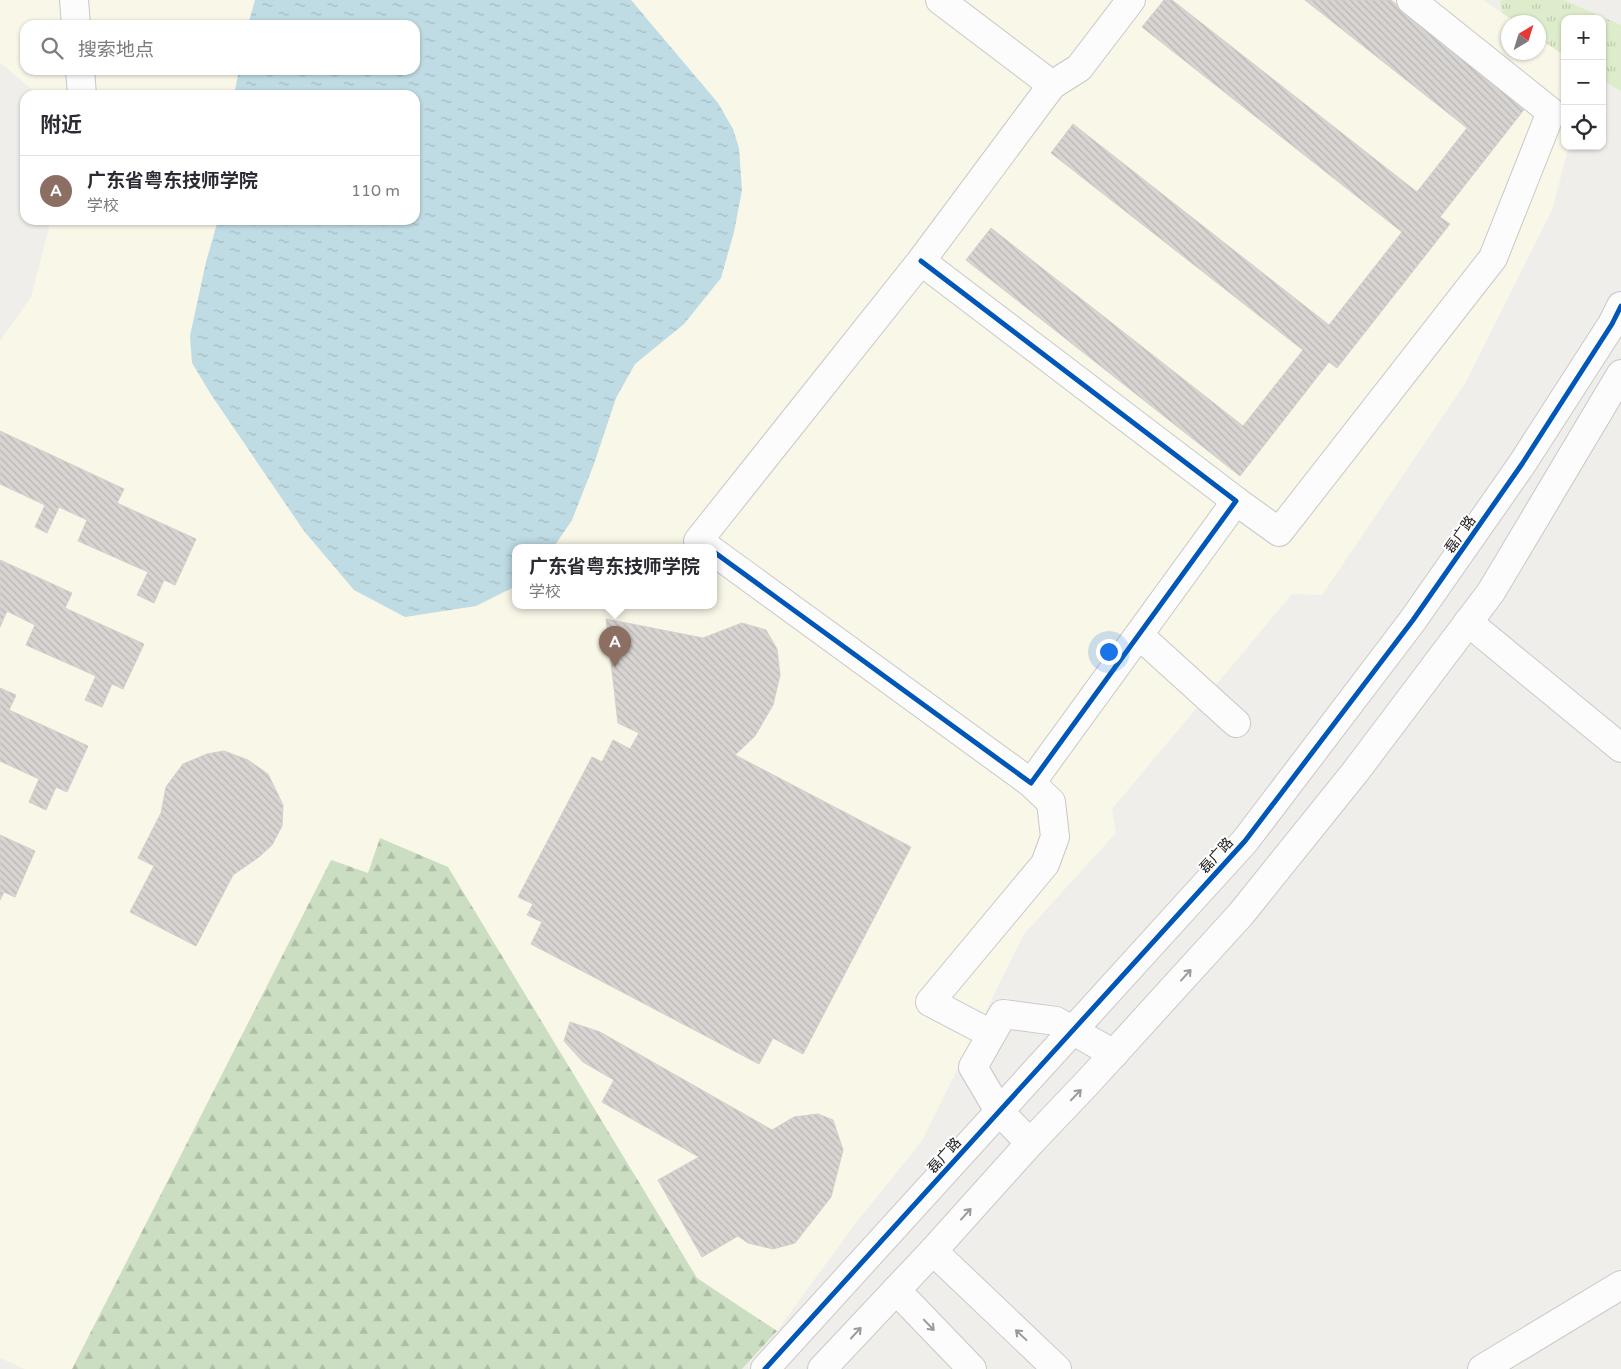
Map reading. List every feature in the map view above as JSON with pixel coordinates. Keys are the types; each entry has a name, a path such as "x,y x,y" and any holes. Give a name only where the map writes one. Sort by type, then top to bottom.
{"street":[{"path":"74,0 76,20"},
{"path":"940,0 1052,86"},
{"path":"704,544 698,540 921,260 1052,86 1079,68 1131,0"},
{"path":"921,260 1279,532 1493,258 1551,112 1411,0"},
{"path":"80,75 82,90"},
{"name":"磊广路","path":"765,1369 1245,841 1413,620 1522,464 1612,324 1621,306"},
{"path":"822,1369 1241,914 1356,771 1490,592 1621,374"},
{"path":"1031,782 1236,501"},
{"path":"717,554 1031,782 1051,802 1055,837 1046,864 930,1002 991,1034"},
{"path":"1468,622 1621,748"},
{"path":"1138,635 1236,723"},
{"path":"1030,1143 999,1111 973,1067 1003,1014 1056,1021 1114,1054"},
{"path":"932,1251 1057,1369"},
{"path":"1482,1369 1621,1285"},
{"path":"896,1290 972,1369"}],"shaded area":[{"path":"0,0 1483,0 1506,15 1501,15 1501,60 1546,60 1546,43 1561,53 1561,150 1568,150 1552,210 1464,385 1322,595 1292,594 1112,809 1116,833 1024,934 922,1141 855,1224 777,1331 697,1279 448,868 368,873 332,860 72,1369 25,1369 0,1358 0,341 31,297 50,225 420,225 420,90 33,90 0,63"}],"green space":[{"path":"1500,0 1564,0 1598,15 1561,15 1561,53 1546,43 1546,15 1505,15 1502,13"},
{"path":"1606,18 1621,25 1621,91 1606,82"},
{"path":"380,838 448,867 697,1278 777,1331 742,1369 72,1369 331,860 368,873"}],"water":[{"path":"255,0 631,0 718,103 733,129 739,148 742,190 734,232 721,278 684,324 635,364 616,398 594,464 572,520 556,544 512,544 512,588 476,606 405,617 354,590 304,531 212,396 192,363 190,336 206,262 217,225 420,225 420,90 235,90 238,75 420,75 420,20 249,20"}],"building":[{"path":"1164,0 1172,0 1417,192 1467,128 1305,0 1391,0 1526,107 1440,217 1450,224 1337,368 1329,362 1240,476 966,260 991,228 1243,426 1303,350 1051,153 1073,124 1329,325 1402,232 1142,27"},
{"path":"0,431 124,489 117,503 196,539 175,585 164,580 154,603 137,595 148,572 78,541 87,520 59,507 47,533 35,527 45,505 0,484"},
{"path":"0,560 72,593 65,608 144,644 123,689 112,684 102,707 85,700 96,676 26,645 35,625 7,611 0,627"},
{"path":"606,619 703,638 742,623 766,630 777,649 780,675 773,705 755,736 735,755 911,847 803,1054 773,1038 759,1064 531,944 542,922 527,915 533,904 518,897 592,757 602,762 613,740 630,749 639,733 618,723"},
{"path":"0,688 16,695 9,710 88,746 67,792 56,787 46,810 29,802 39,779 0,761"},
{"path":"224,751 248,760 268,774 283,805 282,826 272,845 259,857 233,875 196,946 130,912 154,866 138,858 161,813 166,787 183,764 207,754"},
{"path":"0,835 35,851 15,897 4,892 0,900"},
{"path":"570,1022 600,1032 772,1130 794,1117 818,1114 833,1120 843,1150 831,1197 795,1243 773,1249 748,1243 738,1236 702,1257 658,1180 699,1157 602,1102 614,1080 583,1062 564,1041"}],"cycle path":[{"path":"717,554 1031,783 1236,501 921,261"},
{"path":"765,1369 1245,841 1413,620 1522,464 1612,324 1621,306"}],"place":[{"name":"广东省粤东技师学院","path":"615,667"}]}
